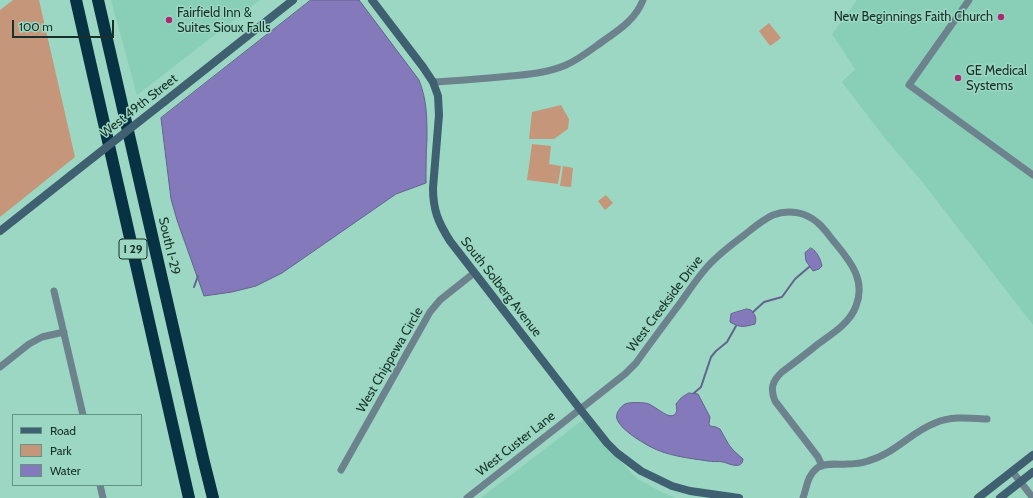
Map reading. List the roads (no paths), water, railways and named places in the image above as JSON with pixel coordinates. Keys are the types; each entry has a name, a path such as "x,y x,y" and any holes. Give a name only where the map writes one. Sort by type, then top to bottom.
{"highway":[{"name":"I 29","path":"76,0 189,498"},
{"name":"South I-29","path":"98,0 213,498"}],"main road":[{"name":"West 49th Street","path":"0,231 293,0"},
{"name":"South Solberg Avenue","path":"372,0 433,82 438,96 439,115 433,188 434,207 441,226 450,241 580,409 607,443 617,453 641,471 672,486 690,491 739,498"},
{"path":"978,498 1033,454"},
{"path":"1000,498 1033,472"}],"street":[{"path":"433,82 523,75 546,72 560,68 583,55 624,26 636,13 643,0"},
{"path":"969,0 909,85 1033,174"},
{"name":"West Creekside Drive","path":"580,409 625,374 636,363 700,275 720,254 766,218 781,213 798,213 810,218 822,227 850,262 856,272 859,284 857,305 851,317 778,376 773,384 772,389 778,406 818,457 822,466"},
{"name":"West Chippewa Circle","path":"341,470 430,312 440,300 474,273"},
{"path":"54,291 83,414"},
{"path":"0,367 29,344 42,337 64,332"},
{"name":"West Custer Lane","path":"467,498 580,409"},
{"path":"803,498 809,479 814,471 822,466 854,464 876,458 891,450 921,429 935,422 958,418 986,419"},
{"path":"1012,471 1033,498"},
{"path":"100,486 103,498"}],"water":[{"path":"311,0 359,0 419,80 424,95 427,116 426,183 396,194 282,273 256,286 232,292 204,296 171,199 161,118"},
{"path":"811,248 815,251 821,261 822,266 813,271 806,261 805,253"},
{"path":"747,309 751,310 755,315 755,324 742,326 730,322 731,314"},
{"path":"689,393 698,394 710,417 710,426 720,429 729,445 743,459 740,464 732,465 723,462 693,459 663,452 649,446 631,434 622,427 617,419 618,411 627,403 649,404 667,415 672,416 676,414 676,404 681,398"}],"waterway":[{"path":"753,312 764,302 782,297 795,279 809,267"},
{"path":"194,287 198,276"},
{"path":"694,393 701,387 711,357 727,342 736,326"}],"place":[{"name":"New Beginnings Faith Church","path":"1001,17"},
{"name":"Fairfield Inn & Suites Sioux Falls","path":"169,20"},
{"name":"GE Medical Systems","path":"958,78"}]}
